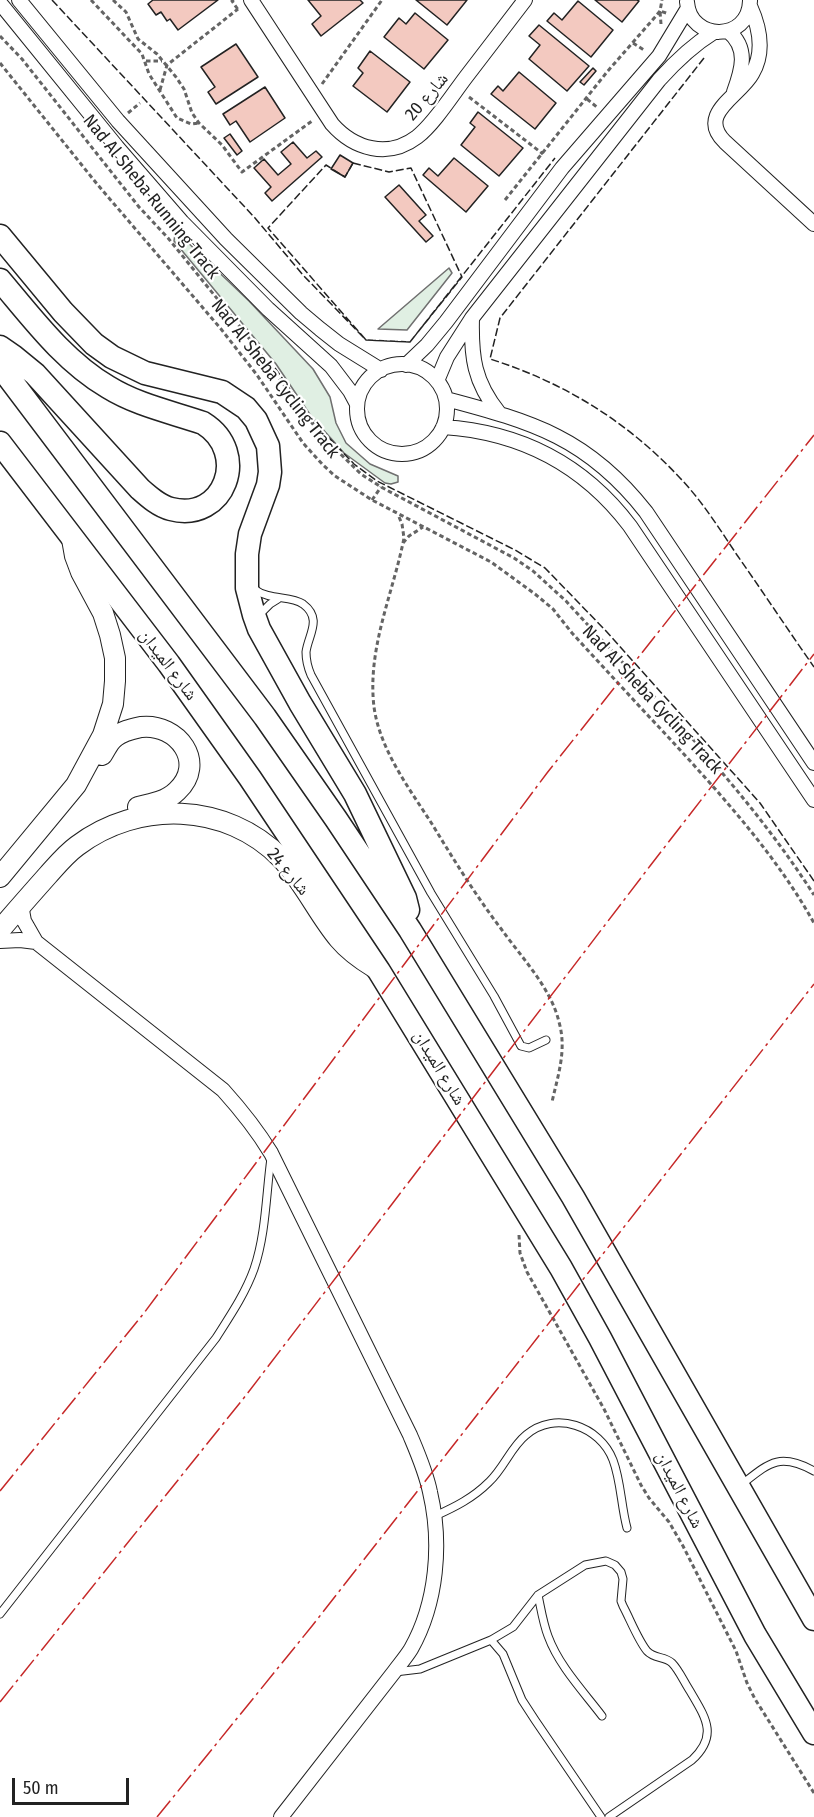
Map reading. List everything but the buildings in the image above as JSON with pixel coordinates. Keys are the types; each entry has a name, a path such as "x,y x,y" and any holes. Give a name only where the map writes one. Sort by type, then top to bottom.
{"main road":[{"path":"0,237 63,312 94,344 112,357 145,373 222,392 246,408 264,433 268,446 270,472 268,485 250,534 247,554 247,584 255,620 300,703 360,803 405,898 410,930"},
{"path":"0,280 58,347 89,374 128,398 203,423 211,428 224,444 229,464 228,474 220,492 213,500 195,509 183,511 160,505 140,489 35,374 0,347"},
{"path":"0,366 266,717 410,930 562,1179 814,1619"},
{"name":"شارع الميدان","path":"0,443 169,664 250,778 379,971 566,1278 611,1359 740,1607 814,1733"}],"street":[{"path":"19,0 51,36 118,121 226,239 301,313 339,344 381,370"},
{"name":"شارع 20","path":"251,0 323,112 341,134 352,142 380,150 407,144 418,136 525,0"},
{"path":"0,3 117,147 182,222 268,309 331,366 357,404 360,423 369,440 395,453 405,454 423,448 438,436 443,427 447,408 446,399 437,381 426,372 406,365 389,366 374,375 362,388 357,404"},
{"path":"406,365 446,322 562,168 659,56 669,42 687,3"},
{"path":"687,3 691,17 697,24 705,29 721,32 740,43 742,51 740,76 734,92"},
{"path":"437,381 447,357 472,318 671,66 698,42 735,28 745,19 750,3"},
{"path":"750,3 759,32 759,53 754,72 734,92 718,114 715,126 720,138 814,224"},
{"path":"562,168 580,182"},
{"path":"472,318 472,355 475,371 498,413"},
{"path":"446,399 542,428 600,463 646,512 814,763"},
{"path":"443,427 497,435 536,448 572,469 607,498 630,526 814,800"},
{"path":"72,539 81,572 103,613 115,658 113,704 106,728 76,785"},
{"path":"0,877 76,785 90,773 113,739 126,731 149,727 162,728 181,742 188,755 189,767 185,780 177,791 156,802 123,813 116,824"},
{"name":"شارع 24","path":"0,930 75,847 95,834 116,824 153,814 186,813 218,820 251,835 273,851 292,871 340,941 379,971"},
{"path":"21,905 24,921 36,942 223,1090 257,1130 271,1153 410,1435 430,1490 435,1516 434,1576 428,1606 411,1649 281,1817"},
{"path":"0,941 36,942"}],"lane":[{"path":"247,584 267,596 296,601 309,611 313,631 306,660 311,675 430,893 494,996 521,1046 529,1048 546,1040"},
{"path":"255,620 278,598"},
{"path":"0,1614 216,1338 230,1316 254,1269 261,1243 271,1153"},
{"path":"435,1516 459,1506 476,1495 503,1466 526,1434 543,1425 562,1422 581,1426 607,1448 616,1470 622,1512 627,1528"},
{"path":"739,1487 766,1466 779,1461 793,1461 814,1471"},
{"path":"394,1672 420,1669 491,1640 513,1627 538,1595 585,1564 606,1561 615,1565 621,1572 621,1601 645,1647 651,1654 670,1661 674,1665 705,1716 708,1729 707,1741 701,1752 609,1817"},
{"path":"538,1595 544,1624 553,1647 602,1716"},
{"path":"491,1640 503,1654 528,1710 601,1817"}],"path":[{"path":"91,0 142,54 149,74 177,118 191,124 199,123"},
{"path":"114,0 126,12 138,39 167,65 184,90 192,113 199,123 222,145 242,172 323,112"},
{"path":"314,96 382,0"},
{"path":"659,31 662,0"},
{"path":"160,90 167,65 238,9"},
{"path":"505,200 660,11"},
{"name":"Nad Al Sheba Running Track","path":"0,36 22,59 140,207 245,333 321,435 361,474 381,487 500,550 550,585 697,743 765,824 814,895"},
{"path":"132,44 138,39"},
{"path":"633,43 644,50 649,43"},
{"path":"146,61 163,61"},
{"name":"Nad Al Sheba Cycling Track","path":"0,63 97,184 228,338 257,375 303,443 335,476 399,515 491,562 553,609 572,633 753,833 785,876 814,923"},
{"path":"458,88 543,154"},
{"path":"586,99 597,108 604,100"},
{"path":"372,500 381,487"},
{"path":"399,515 404,531 402,544 377,643 373,683 374,706 378,723 393,761 402,776 481,902 536,976 552,1005 559,1021 562,1044 561,1066 552,1102"},
{"path":"402,544 409,536 423,527"},
{"path":"519,1232 520,1253 527,1272 604,1409 641,1485 669,1522 683,1546 736,1651 755,1699 814,1793"}],"green space":[{"path":"175,234 182,237 249,301 313,369 330,397 336,423 346,443 370,464 398,476 398,482 385,483 344,453 311,416 276,364 174,241"},
{"path":"449,268 452,273 407,330 378,329"}],"fence":[{"path":"52,0 255,218 303,275 366,340 410,342 555,158"},
{"path":"704,58 500,318 490,359 543,379 593,406 616,421 660,457 703,505 814,667"},
{"path":"353,163 389,172 411,168 462,277 410,342 366,340 268,228 326,165 345,177 353,163"},
{"path":"275,368 311,419 354,464 377,481 515,550 545,568 606,631 760,803 814,881"}],"power":[{"path":"0,1491 144,1313 547,773 814,435"},
{"path":"0,1702 247,1394 814,654"},
{"path":"157,1817 312,1626 814,984"}]}
